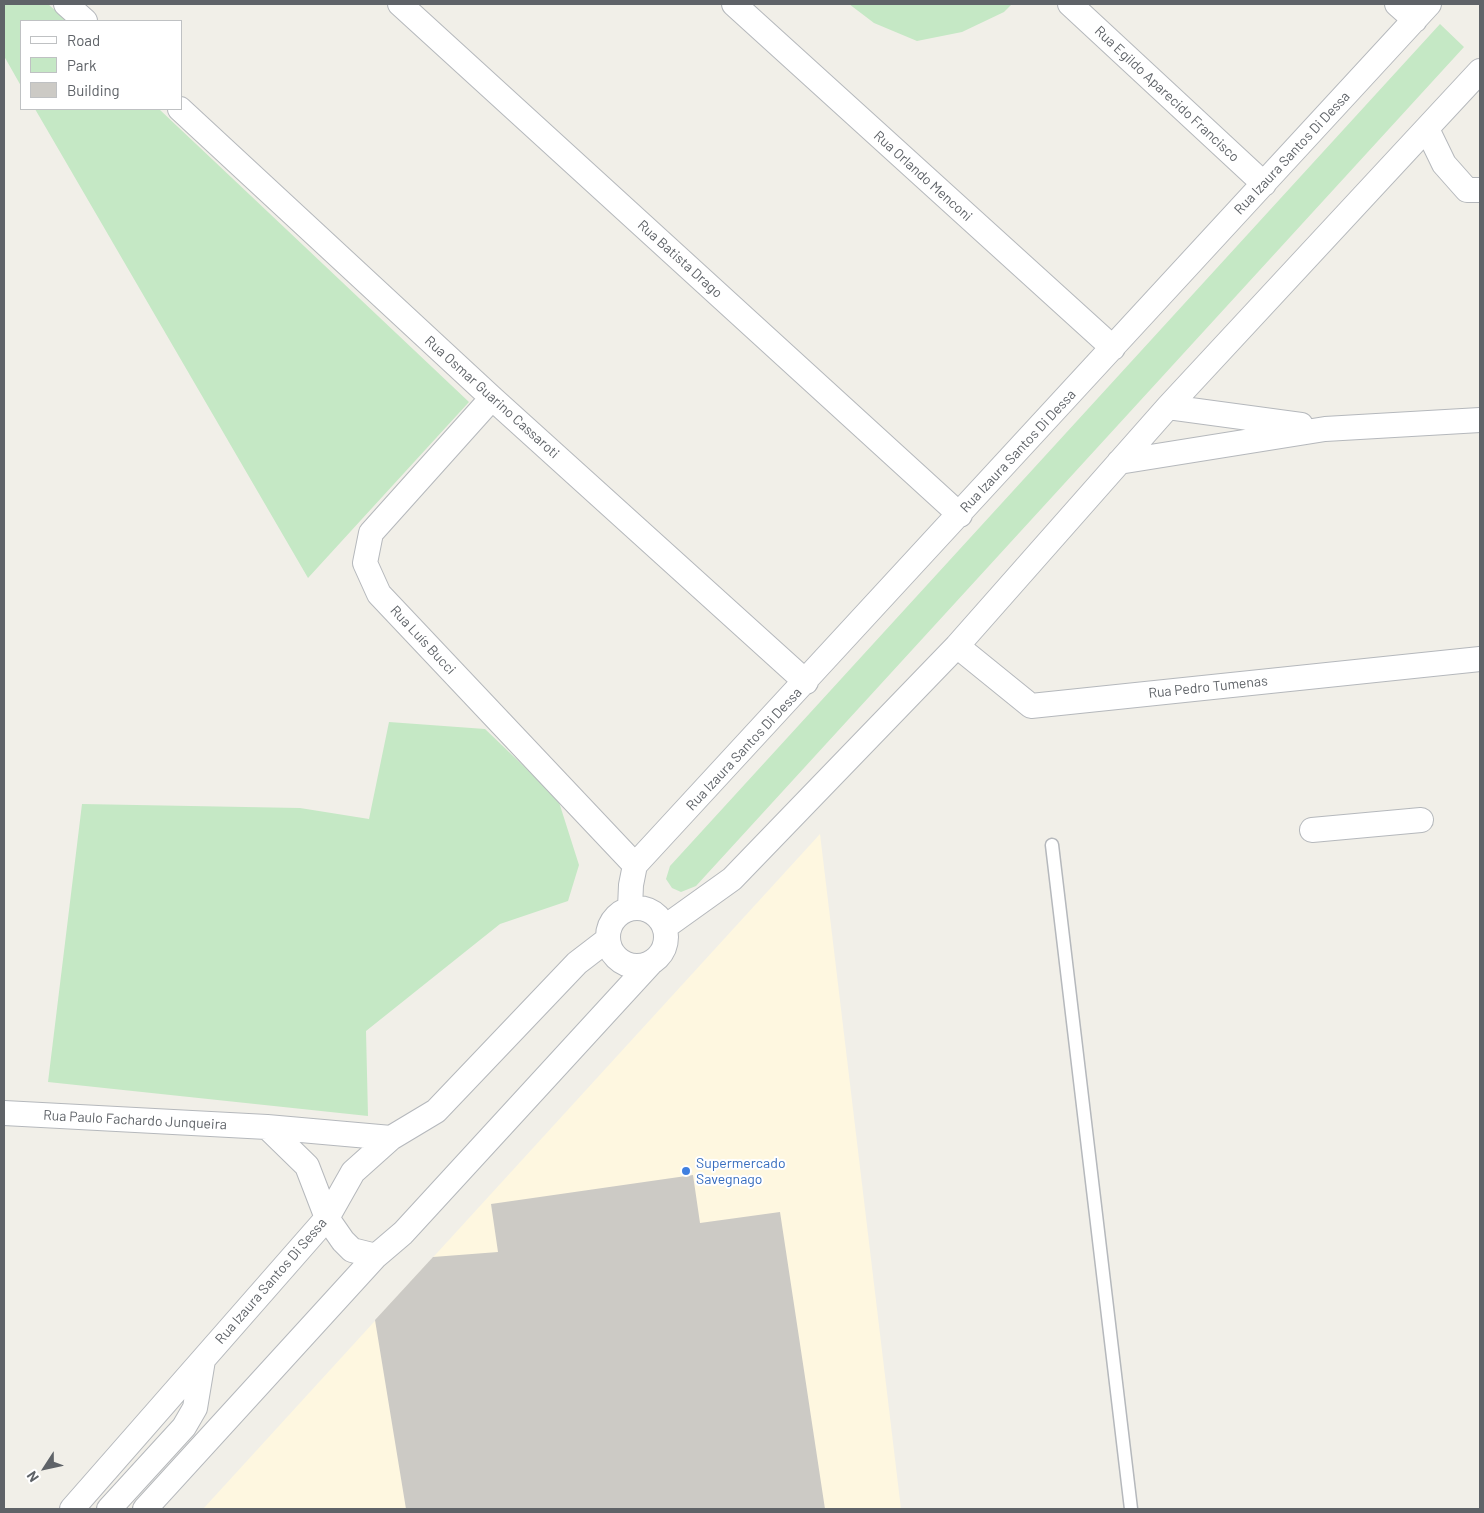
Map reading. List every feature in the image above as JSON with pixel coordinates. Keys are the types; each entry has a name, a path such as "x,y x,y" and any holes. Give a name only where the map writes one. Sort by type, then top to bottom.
{"street":[{"path":"66,4 84,20"},
{"name":"Rua Batista Drago","path":"400,4 960,515"},
{"name":"Rua Orlando Menconi","path":"734,4 1113,348"},
{"name":"Rua Egildo Aparecido Francisco","path":"1070,4 1264,184"},
{"path":"1397,4 1422,12"},
{"name":"Rua Izaura Santos Di Dessa","path":"635,864 806,682 1422,12"},
{"path":"665,927 732,879 956,646 1168,407 1480,71"},
{"name":"Rua Osmar Guarino Cassaroti","path":"181,110 492,398 806,682"},
{"path":"1427,129 1444,164 1466,190 1480,190"},
{"name":"Rua Luís Bucci","path":"492,398 371,533 365,563 379,594 635,864"},
{"path":"1168,407 1325,429"},
{"path":"1119,462 1325,429 1480,420"},
{"name":"Rua Pedro Tumenas","path":"956,646 1030,706 1480,659"},
{"path":"1312,830 1421,820"},
{"path":"630,908 631,885 635,864"},
{"path":"144,1509 376,1256 403,1233 661,954 667,941 665,927 657,915 644,908 630,908 618,914 609,926 607,940 612,954 623,963 637,967 650,964"},
{"name":"Rua Izaura Santos Di Sessa","path":"72,1509 327,1218 353,1172 391,1138 436,1111 576,963 607,940"},
{"name":"Rua Paulo Fachardo Junqueira","path":"4,1113 267,1127 391,1138"},
{"path":"267,1127 307,1166 327,1218 343,1241 352,1250 376,1256"},
{"path":"109,1509 184,1428 195,1408 203,1360"}],"lane":[{"path":"1052,845 1131,1509"}],"shaded area":[{"name":"Supermercado Savegnago","path":"820,834 901,1509 203,1509"}],"green space":[{"path":"4,4 48,4 66,20 20,20 20,84 4,56"},
{"path":"849,4 1012,4 1004,12 962,32 917,41 874,23"},
{"path":"1440,24 1464,47 696,886 681,892 672,888 666,879 670,866"},
{"path":"36,110 160,110 469,402 308,578"},
{"path":"389,722 485,729 558,799 579,865 568,901 500,924 366,1031 368,1116 48,1082 82,804 300,808 369,819"}],"building":[{"path":"693,1175 700,1223 780,1212 825,1509 406,1509 375,1320 433,1257 498,1252 491,1204"}],"place":[{"name":"Supermercado Savegnago","path":"686,1171"}]}
